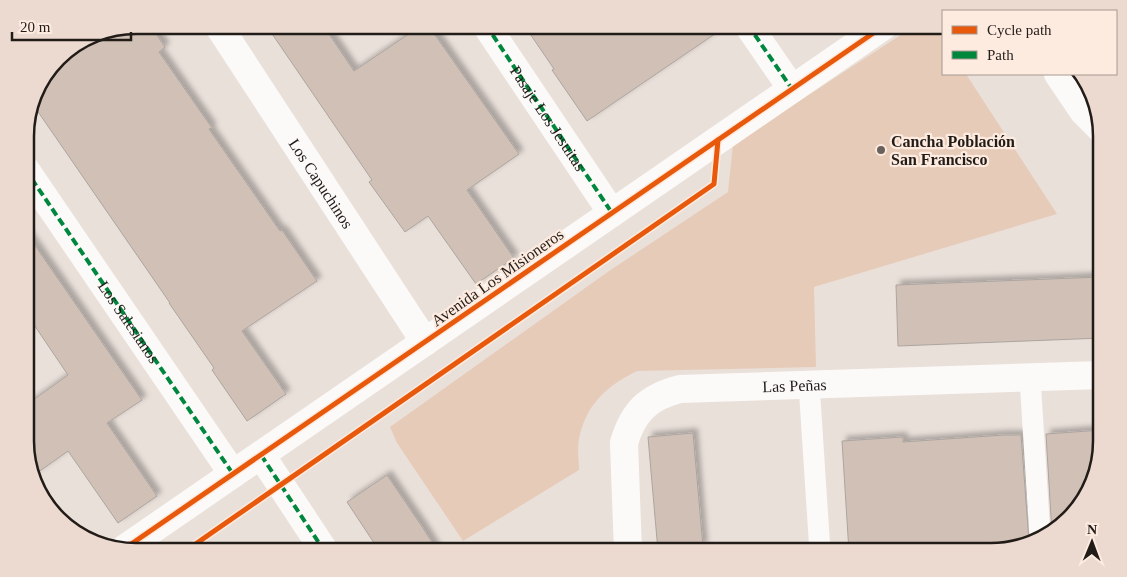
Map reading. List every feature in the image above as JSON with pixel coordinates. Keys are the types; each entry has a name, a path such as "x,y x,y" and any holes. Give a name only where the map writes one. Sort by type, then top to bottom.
{"street":[{"name":"Los Capuchinos","path":"224,34 425,342"},
{"name":"Pasaje Los Jesuitas","path":"492,34 612,213"},
{"path":"754,34 792,89"},
{"name":"Avenida Los Misioneros","path":"133,543 872,34"},
{"path":"1059,75 1083,111 1092,120"},
{"name":"Los Salesianos","path":"34,182 233,474"},
{"name":"Las Peñas","path":"628,543 624,443 629,427 638,413 649,401 664,393 680,389 1093,375"},
{"path":"261,455 319,543"}],"lane":[{"path":"1030,378 1040,531"},
{"path":"809,384 819,543"}],"shaded area":[{"path":"902,34 940,34 942,37 942,75 967,75 1057,214 814,287 816,367 637,371 626,377 599,398 587,416 578,443 579,470 463,541 397,443 390,427 609,271 728,192 733,144"}],"building":[{"path":"156,34 165,47 159,52 212,128 209,129 317,281 242,331 286,394 247,421 170,303 37,110 47,85 68,59 85,47 109,37"},
{"path":"272,34 329,34 354,71 409,34 434,34 519,154 467,190 514,258 476,284 428,216 405,232 369,182 372,180"},
{"path":"530,34 715,34 587,121 552,70 554,69"},
{"path":"34,244 142,400 107,423 157,496 118,523 68,451 39,472 37,468 34,441 34,399 68,375 34,325"},
{"path":"1093,277 1093,338 898,346 896,285"},
{"path":"1093,431 1090,468 1083,486 1068,509 1051,524 1046,434"},
{"path":"693,433 703,543 657,543 648,437"},
{"path":"1021,435 1029,536 998,543 848,543 842,441 903,437 903,442"},
{"path":"387,475 432,543 374,543 347,502"}],"marked path":[{"path":"492,34 612,213"},
{"path":"754,34 792,89"},
{"path":"34,182 233,474"},
{"path":"261,455 319,543"}],"cycle path":[{"path":"133,543 872,34"},
{"path":"197,543 714,184 718,140"}],"place":[{"name":"Cancha Población San Francisco","path":"881,150"}]}
